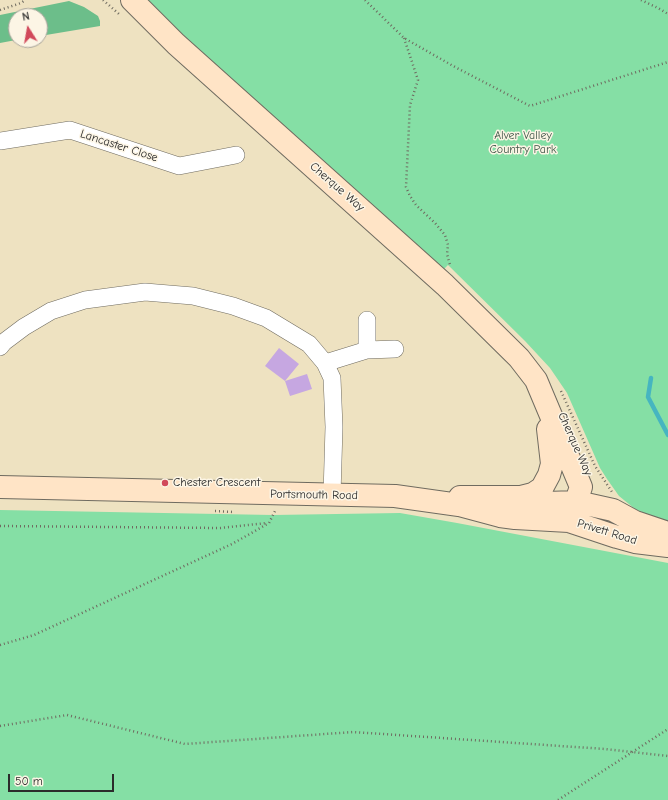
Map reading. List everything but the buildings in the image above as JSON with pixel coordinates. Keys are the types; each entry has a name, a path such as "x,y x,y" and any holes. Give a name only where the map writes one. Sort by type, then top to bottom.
{"street":[{"name":"Cherque Way","path":"126,8 176,44 445,285 519,358 536,380 581,487 573,511"},
{"name":"Lancaster Close","path":"0,141 70,130 180,166 236,155"},
{"path":"0,347 4,342 24,327 51,311 85,300 145,292 193,296 233,306 266,318 310,344 325,363 332,378 332,495"},
{"path":"367,320 367,350"},
{"path":"325,363 367,350 395,349"},
{"name":"Cherque Way","path":"536,380 545,385 555,398 600,498 606,506 613,510"},
{"path":"395,496 521,497 533,494 544,485 552,464 545,402"},
{"path":"551,454 564,484 573,511"},
{"name":"Portsmouth Road","path":"0,487 395,496 459,505 500,516 515,518 573,511"},
{"name":"Privett Road","path":"573,511 613,510 635,522 668,533"},
{"name":"Privett Road","path":"573,511 617,537 635,542 668,546"}],"path":[{"path":"0,10 21,3 24,0"},
{"path":"103,0 126,8"},
{"path":"365,0 404,38 455,67 530,106 668,62"},
{"path":"641,0 668,14"},
{"path":"404,38 418,80 410,105 406,187 416,205 445,235 448,245 447,254 452,271"},
{"path":"0,645 34,635 232,544 269,523 276,507"},
{"path":"0,526 220,528 269,523"},
{"path":"0,726 67,715 185,744 353,732 597,749 668,756"},
{"path":"558,800 668,729"}],"green space":[{"name":"Alver Valley Country Park","path":"137,0 668,0 668,522 635,509 619,496 600,468 567,393 550,368 525,341 448,265 443,270"},
{"path":"69,1 84,7 98,16 100,26 48,35 48,8 34,8"},
{"path":"8,13 8,42 0,43 0,15"},
{"path":"0,510 273,515 400,513 668,563 668,800 0,800"}],"waterway":[{"path":"651,378 648,397 668,435"}],"place":[{"name":"Chester Crescent","path":"165,483"}]}
